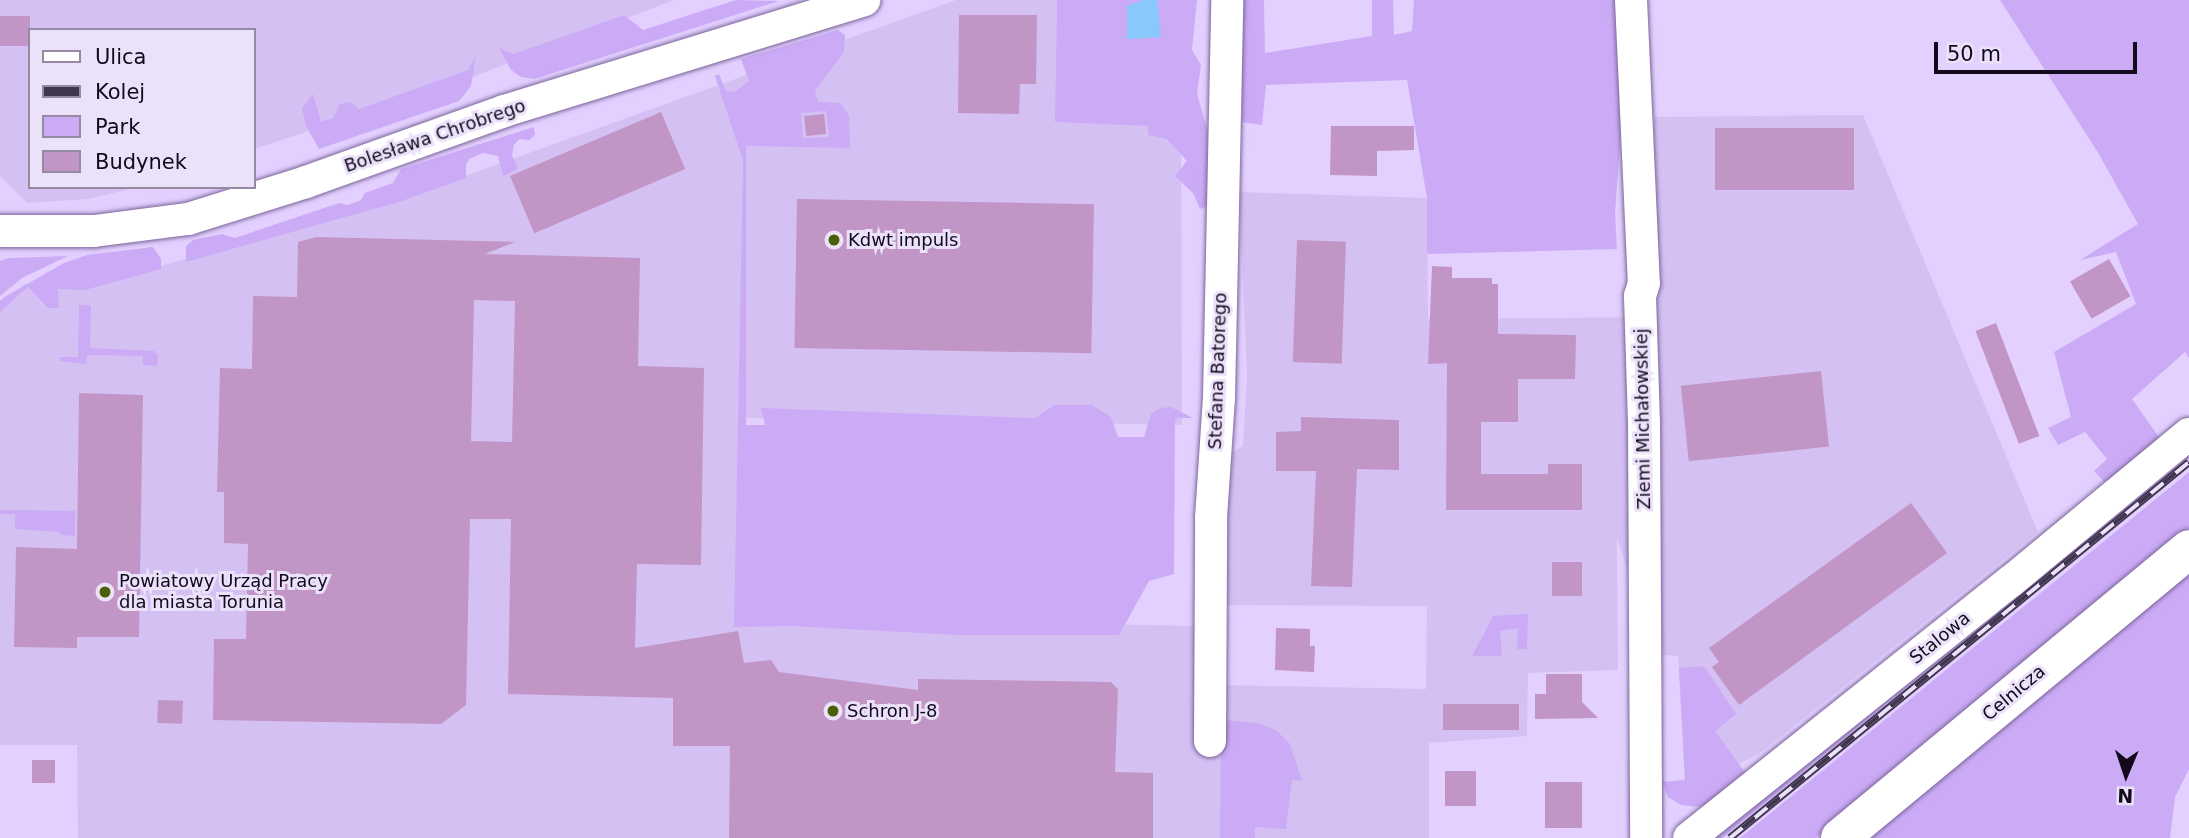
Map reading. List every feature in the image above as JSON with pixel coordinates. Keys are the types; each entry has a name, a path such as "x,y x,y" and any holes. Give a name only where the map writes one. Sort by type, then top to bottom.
{"street":[{"name":"Bolesława Chrobrego","path":"0,230 94,231 188,219 306,182 504,111 864,0"},
{"name":"Stefana Batorego","path":"1210,741 1211,518 1219,398 1227,0"},
{"name":"Ziemi Michałowskiej","path":"1631,0 1644,283 1640,296 1644,435 1646,838"},
{"name":"Stalowa","path":"1689,838 2189,434"},
{"name":"Celnicza","path":"1840,838 2189,549"}],"shaded area":[{"path":"0,0 674,0 454,84 256,148 256,28 28,28 28,189 129,189 89,199 27,203 0,176"},
{"path":"956,0 1057,0 1056,118 1181,121 1182,425 741,418 735,618 1204,626 1222,685 1426,689 1427,606 1224,605 1229,455 1243,446 1247,376 1239,192 1427,198 1428,319 1656,317 1654,117 1863,115 2038,532 1760,753 1705,782 1685,781 1678,656 1657,654 1617,538 1618,670 1528,673 1527,736 1429,743 1429,838 78,838 77,745 0,745 0,307 25,284 81,288 398,200"}],"green space":[{"path":"736,0 779,1 534,79 521,77 511,70 499,48 514,54 624,15 643,30"},
{"path":"1057,0 1197,0 1192,50 1201,65 1197,94 1208,132 1208,206 1200,209 1193,193 1175,176 1187,161 1167,139 1148,135 1148,126 1055,122"},
{"path":"1242,0 1264,0 1265,53 1372,36 1372,0 1393,0 1394,35 1412,31 1414,0 1616,0 1627,49 1615,213 1617,249 1427,254 1427,198 1407,80 1266,85 1262,125 1242,122"},
{"path":"2000,0 2189,0 2189,358 2185,352 2132,399 2161,440 2113,491 2094,471 2107,459 2085,432 2058,445 2048,428 2071,417 2054,352 2136,304 2116,252 2080,260 2138,224 2097,151"},
{"path":"838,30 845,35 844,52 815,91 818,102 840,103 849,115 850,148 746,146 746,425 765,425 761,408 1035,418 1054,405 1092,405 1111,417 1118,437 1144,437 1151,414 1160,408 1171,407 1193,418 1175,418 1174,574 1149,581 1119,635 959,635 791,626 734,627 743,161 715,76 719,74 726,91 735,92 749,81 741,59","holes":["826,111 829,137 803,138 801,113"]},
{"path":"476,56 471,86 459,101 319,149 306,126 302,108 313,94 321,122 333,118 340,104 351,102 359,109 468,70"},
{"path":"534,127 535,135 529,140 519,139 514,145 512,155 518,169 503,176 498,156 483,153 469,159 466,178 402,201 186,262 186,246 193,240 222,234 235,238 339,203 348,205 361,200 365,193 393,183 401,169"},
{"path":"153,247 161,259 161,269 85,290 58,289 59,308 48,308 28,287 0,312 0,301 6,296 64,263 87,255"},
{"path":"68,256 22,278 0,296 0,261 9,258"},
{"path":"79,305 91,305 90,348 154,351 158,355 157,366 143,365 143,356 87,355 86,364 61,361 59,357 78,357"},
{"path":"2189,443 2189,458 1722,838 1701,838"},
{"path":"2189,472 2189,528 1816,838 1740,838"},
{"path":"0,510 75,511 75,536 60,535 60,532 15,529 15,514 0,514"},
{"path":"2189,568 2189,769 2175,797 2170,838 1867,838"},
{"path":"1528,614 1527,649 1517,649 1518,628 1500,631 1502,656 1472,656 1493,616"},
{"path":"1704,666 1736,714 1715,731 1749,778 1715,804 1698,807 1681,805 1668,797 1662,782 1685,780 1679,668"},
{"path":"1221,720 1259,723 1277,731 1290,744 1302,781 1292,780 1286,829 1255,827 1255,838 1220,838"}],"water":[{"path":"1143,0 1157,0 1161,37 1127,39 1127,6"}],"building":[{"path":"959,15 1037,15 1036,84 1020,84 1019,114 958,113"},
{"path":"0,16 30,16 28,46 0,46"},
{"path":"661,112 685,169 534,233 510,176"},
{"path":"824,114 826,134 806,136 804,116"},
{"path":"1331,126 1414,126 1414,150 1377,151 1377,176 1330,175"},
{"path":"1715,128 1854,128 1854,190 1715,190"},
{"path":"797,199 1094,204 1091,353 794,348"},
{"path":"316,237 515,242 485,254 640,258 638,366 704,368 701,565 637,564 635,648 738,631 744,663 771,660 779,672 918,690 918,679 1111,682 1118,689 1115,772 1153,773 1153,838 729,838 730,746 673,746 673,698 508,694 511,519 470,519 466,705 441,724 213,720 214,639 246,639 248,544 224,543 224,492 217,492 220,368 252,369 253,296 297,297 298,242","holes":["474,300 515,301 512,442 471,441"]},
{"path":"1297,240 1346,242 1342,364 1293,362"},
{"path":"2109,259 2130,296 2092,319 2070,282"},
{"path":"1432,266 1452,267 1452,278 1492,278 1492,284 1498,284 1498,334 1576,335 1575,379 1518,379 1518,422 1481,422 1481,474 1548,474 1548,464 1582,464 1582,510 1446,510 1447,363 1428,364"},
{"path":"1996,323 2039,436 2019,444 1975,331"},
{"path":"1821,371 1829,447 1689,461 1681,386"},
{"path":"79,393 143,395 139,637 77,637 77,648 14,647 16,547 77,549"},
{"path":"1301,417 1399,420 1399,470 1357,469 1352,587 1311,586 1316,471 1276,471 1276,432 1301,431"},
{"path":"1911,503 1947,553 1739,705 1712,667 1719,662 1709,648"},
{"path":"1552,562 1582,562 1582,596 1552,596"},
{"path":"1276,628 1310,629 1310,646 1315,646 1314,672 1275,670"},
{"path":"1546,674 1582,674 1582,702 1598,718 1535,719 1535,694 1546,694"},
{"path":"158,700 183,701 182,724 157,723"},
{"path":"1443,704 1519,704 1519,730 1443,730"},
{"path":"32,760 55,760 55,783 32,783"},
{"path":"1445,771 1476,771 1476,806 1445,806"},
{"path":"1545,782 1582,782 1582,828 1545,828"}],"railway":[{"path":"1730,838 2189,462"}],"place":[{"name":"Kdwt impuls","path":"834,240"},
{"name":"Powiatowy Urząd Pracy dla miasta Torunia","path":"105,592"},
{"name":"Schron J-8","path":"833,711"}]}
